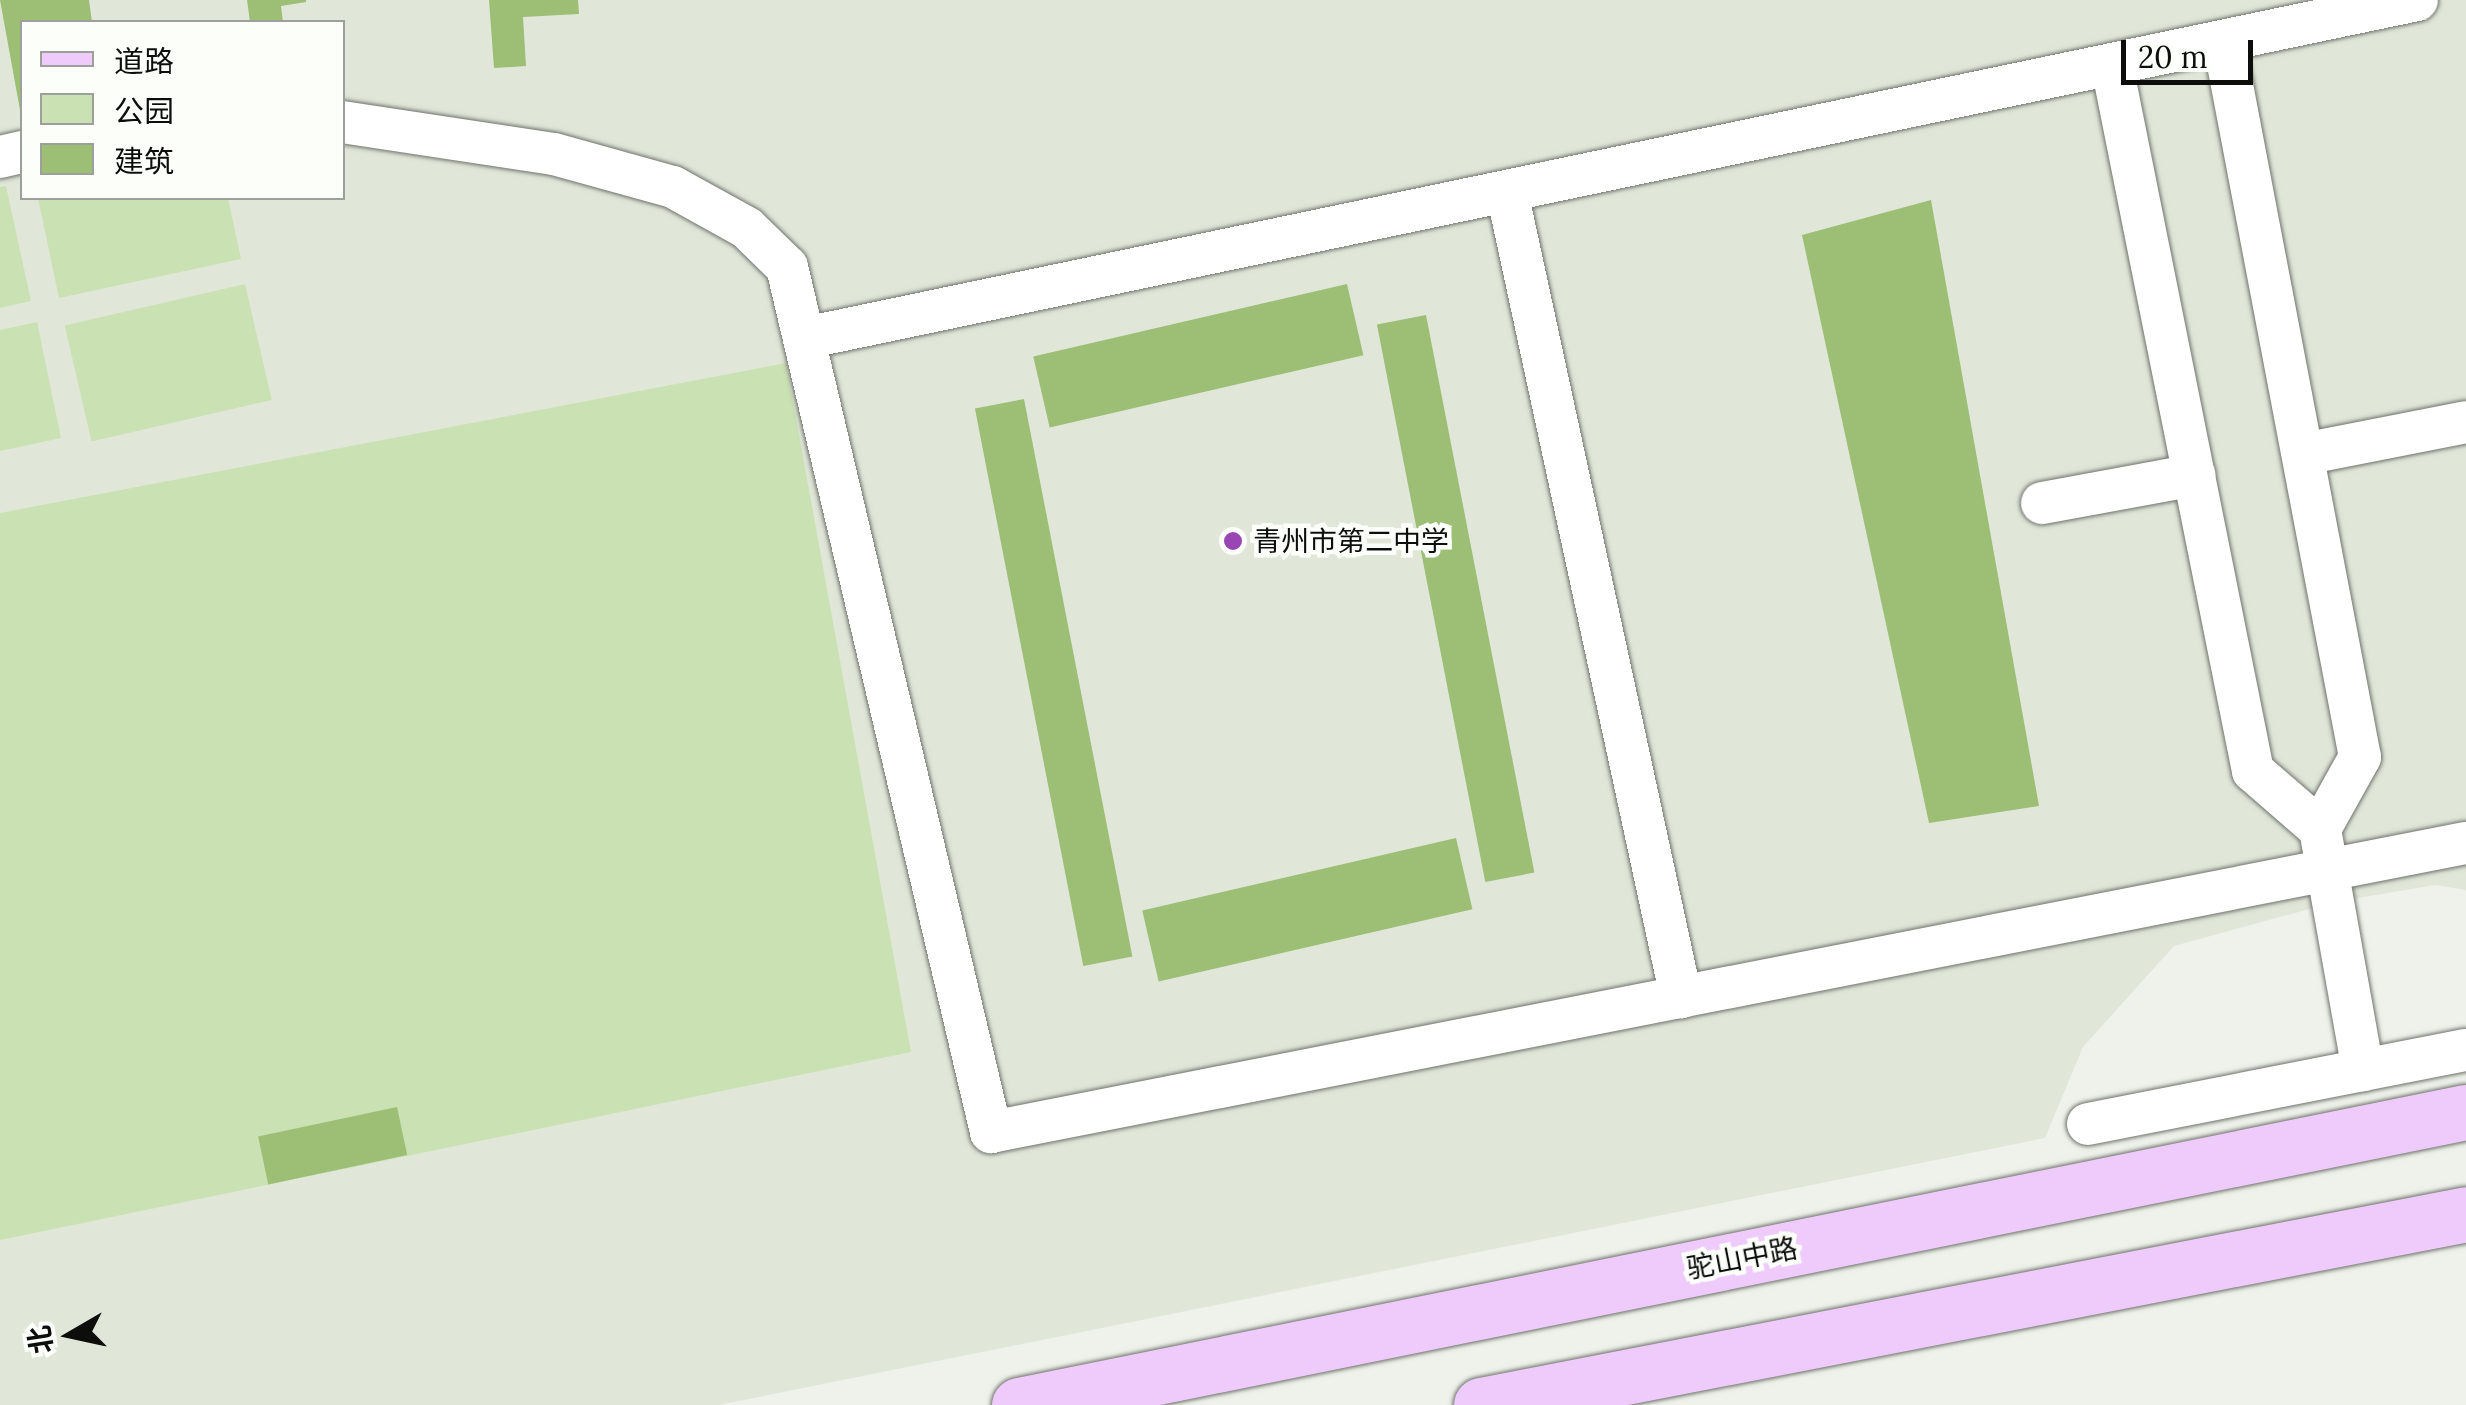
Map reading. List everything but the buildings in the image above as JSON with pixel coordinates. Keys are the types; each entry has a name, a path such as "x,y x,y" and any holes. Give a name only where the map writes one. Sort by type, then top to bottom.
{"main road":[{"name":"驼山中路","path":"1053,1402 2466,1112"},
{"path":"1480,1405 2466,1214"}],"street":[{"path":"804,338 2418,0"},
{"path":"2224,43 2360,757 2325,850 2363,1070"},
{"path":"2112,66 2252,771 2325,850"},
{"path":"345,122 536,150 673,187 747,228 787,268 991,1132 1682,997 2325,850 2466,843"},
{"path":"1508,192 1682,997"},
{"path":"2304,454 2466,422"},
{"path":"2042,504 2194,474"},
{"path":"2088,1124 2466,1050"}],"shaded area":[{"name":"青州市第二中学","path":"0,0 2466,0 2466,890 2435,885 2335,902 2174,946 2083,1047 2045,1138 719,1405 0,1405"}],"green space":[{"path":"6,186 31,301 0,308 0,187"},
{"path":"38,200 228,200 241,259 59,298"},
{"path":"245,284 272,400 92,442 65,326"},
{"path":"37,322 61,438 0,451 0,330"},
{"path":"786,363 911,1052 0,1240 0,513"}],"place":[{"name":"青州市第二中学","path":"1233,541"}]}
